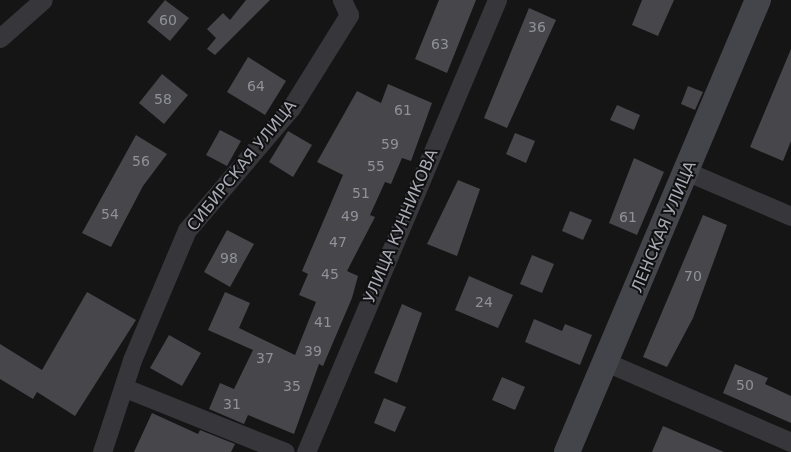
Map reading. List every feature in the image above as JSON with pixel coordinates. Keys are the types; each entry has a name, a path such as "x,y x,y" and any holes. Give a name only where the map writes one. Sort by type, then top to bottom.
{"street":[{"path":"0,38 43,0"},
{"name":"СИБИРСКАЯ УЛИЦА","path":"102,452 125,388 132,360 187,230 291,108 349,15 342,0"},
{"name":"УЛИЦА КУННИКОВА","path":"306,452 497,0"},
{"name":"ЛЕНСКАЯ УЛИЦА","path":"567,452 688,172 758,0"},
{"path":"688,172 791,216"},
{"path":"606,362 791,442"},
{"path":"125,388 285,452"}],"building":[{"path":"165,0 189,18 170,41 147,22"},
{"path":"246,0 270,0 215,55 207,49 216,38 207,29 223,13 230,20"},
{"path":"439,0 476,0 447,73 415,59"},
{"path":"642,0 674,0 658,36 632,25"},
{"path":"529,8 556,20 507,128 484,118"},
{"path":"791,49 791,141 783,161 750,147"},
{"path":"248,57 286,81 265,115 227,92"},
{"path":"162,74 188,95 164,124 139,103"},
{"path":"388,84 432,103 411,161 402,158 391,184 385,182 370,215 375,217 347,271 358,276 352,298 323,366 319,364 294,434 248,415 244,424 209,409 220,383 234,389 253,350 208,330 225,292 250,303 239,328 295,355 316,302 299,295 308,274 302,271 343,175 317,162 357,91 381,103"},
{"path":"688,86 703,92 695,110 681,104"},
{"path":"617,105 640,115 634,130 610,120"},
{"path":"220,130 241,141 227,166 206,155"},
{"path":"288,131 312,145 293,177 269,162"},
{"path":"515,133 535,141 526,163 506,154"},
{"path":"136,135 167,154 143,186 111,247 82,233"},
{"path":"634,158 664,172 637,235 609,223"},
{"path":"458,180 480,189 457,256 427,244"},
{"path":"570,211 592,220 583,240 562,231"},
{"path":"703,215 727,225 693,318 667,367 643,357"},
{"path":"227,230 254,244 230,287 204,272"},
{"path":"532,255 554,264 542,293 520,284"},
{"path":"469,276 513,295 498,328 455,310"},
{"path":"87,292 136,320 75,416 37,392 33,399 0,379 0,344 42,370"},
{"path":"402,304 422,313 397,383 374,373"},
{"path":"534,319 562,331 565,324 592,335 580,365 525,342"},
{"path":"169,335 201,353 182,386 150,368"},
{"path":"735,364 768,378 765,384 791,396 791,423 723,393"},
{"path":"502,377 525,387 515,410 492,400"},
{"path":"384,398 406,407 395,432 374,423"},
{"path":"152,413 198,434 200,430 235,444 231,452 134,452"},
{"path":"663,426 724,452 652,452"}]}
